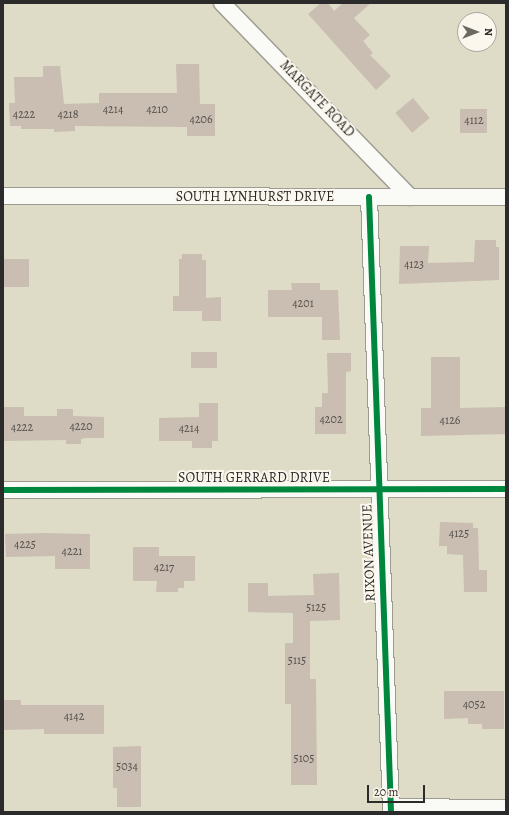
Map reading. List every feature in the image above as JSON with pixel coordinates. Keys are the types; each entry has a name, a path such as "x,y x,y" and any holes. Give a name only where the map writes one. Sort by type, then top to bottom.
{"street":[{"name":"MARGATE ROAD","path":"222,3 410,197"},
{"name":"SOUTH LYNHURST DRIVE","path":"3,196 506,197"},
{"name":"RIXON AVENUE","path":"369,197 391,810"},
{"name":"SOUTH GERRARD DRIVE","path":"3,490 506,489"},
{"path":"391,810 506,808"}],"building":[{"path":"321,3 328,3 334,11 343,3 371,3 354,18 370,35 363,41 373,53 370,55 391,76 376,90 308,14"},
{"path":"176,64 199,64 200,104 215,104 215,136 187,136 187,127 75,126 75,131 54,132 54,129 21,129 21,126 10,126 9,103 15,103 14,77 43,77 43,66 60,66 64,104 99,103 99,93 177,93"},
{"path":"413,98 430,118 412,133 395,113"},
{"path":"460,109 487,109 487,133 460,133"},
{"path":"475,240 496,240 496,247 499,247 499,280 399,284 400,246 429,246 428,263 474,262"},
{"path":"182,254 202,254 202,260 206,260 206,298 221,297 221,321 202,321 202,311 173,311 173,296 179,296 179,259 182,259"},
{"path":"3,259 29,259 29,287 3,287"},
{"path":"291,283 320,283 320,290 338,290 340,340 322,340 322,317 268,317 268,290 292,290"},
{"path":"191,352 217,352 217,368 191,368"},
{"path":"327,353 351,353 351,371 346,372 346,434 315,434 315,407 322,407 322,393 328,393"},
{"path":"431,357 460,357 460,408 506,407 506,434 421,436 421,408 431,408"},
{"path":"199,403 218,403 218,441 212,441 212,448 192,448 192,441 159,441 159,418 199,417"},
{"path":"3,407 24,407 24,416 57,416 57,409 73,409 73,416 104,417 104,438 81,439 81,444 66,444 66,440 3,441"},
{"path":"440,522 473,523 473,528 478,528 479,570 487,570 487,592 464,592 463,555 447,554 447,546 439,546"},
{"path":"5,534 90,534 90,569 55,569 55,556 6,557"},
{"path":"133,547 159,547 159,556 195,556 195,581 184,581 184,588 178,588 178,592 156,592 157,581 133,581"},
{"path":"339,573 340,620 310,621 310,679 316,679 317,785 291,785 291,704 285,704 285,643 293,643 293,613 248,612 248,583 268,583 268,596 314,595 313,574"},
{"path":"444,691 504,691 504,729 482,729 482,724 468,724 468,718 444,719"},
{"path":"3,700 21,700 21,705 104,705 104,734 44,734 44,729 3,730"},
{"path":"141,746 141,807 117,807 117,788 113,788 113,747"}],"cycle path":[{"path":"369,197 391,812"},
{"path":"3,490 506,489"}]}
